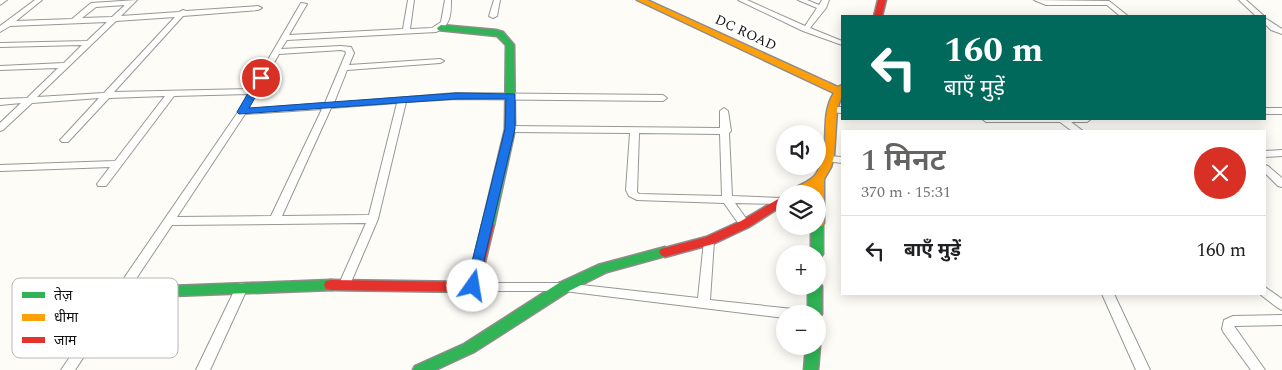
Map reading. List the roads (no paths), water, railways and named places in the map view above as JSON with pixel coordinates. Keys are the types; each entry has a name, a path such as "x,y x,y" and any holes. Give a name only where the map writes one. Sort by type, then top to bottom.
{"street":[{"path":"0,3 4,0"},
{"path":"0,30 39,0"},
{"path":"406,32 411,0"},
{"path":"441,28 446,21 448,0"},
{"path":"493,16 497,0"},
{"name":"DC ROAD","path":"641,0 840,89"},
{"path":"741,0 806,30 841,43"},
{"path":"801,0 822,8"},
{"path":"806,30 826,0"},
{"path":"878,15 882,0"},
{"path":"1037,0 1046,3 1109,3 1123,15"},
{"path":"1242,0 1259,15"},
{"path":"75,20 94,5 133,1"},
{"path":"0,128 133,1"},
{"path":"129,278 242,112 303,4"},
{"path":"8,24 258,8"},
{"path":"65,140 183,12"},
{"path":"1266,21 1282,32"},
{"path":"284,38 406,32 441,28 482,30 500,34 510,45 510,129 473,286"},
{"path":"0,45 89,42"},
{"path":"275,219 349,57 348,49 276,52"},
{"path":"344,68 440,61"},
{"path":"0,68 64,65"},
{"path":"819,185 819,179 828,159 837,110 833,98 840,89"},
{"path":"0,102 107,95 254,91"},
{"path":"102,184 172,93"},
{"path":"242,112 456,96 663,98"},
{"path":"345,284 372,219 402,101"},
{"path":"724,111 727,200 744,224"},
{"path":"1266,111 1282,111"},
{"path":"1063,120 1077,130"},
{"path":"510,129 635,132 726,131"},
{"path":"635,132 631,190 633,194 644,198 776,200"},
{"path":"1266,154 1282,153"},
{"path":"828,159 841,160"},
{"path":"0,168 117,164"},
{"path":"1266,169 1282,184"},
{"path":"809,185 819,179"},
{"path":"420,370 469,348 564,288 603,268 709,241 744,224 776,204"},
{"path":"168,221 372,219"},
{"path":"704,302 709,241"},
{"path":"178,290 345,284 564,288 704,302 776,312"},
{"path":"203,370 242,287"},
{"path":"1266,293 1282,305"},
{"path":"1108,295 1143,370"},
{"path":"1258,370 1228,329 1228,323 1233,320 1282,320"},
{"path":"811,370 812,355"},
{"path":"68,370 76,358"}]}
